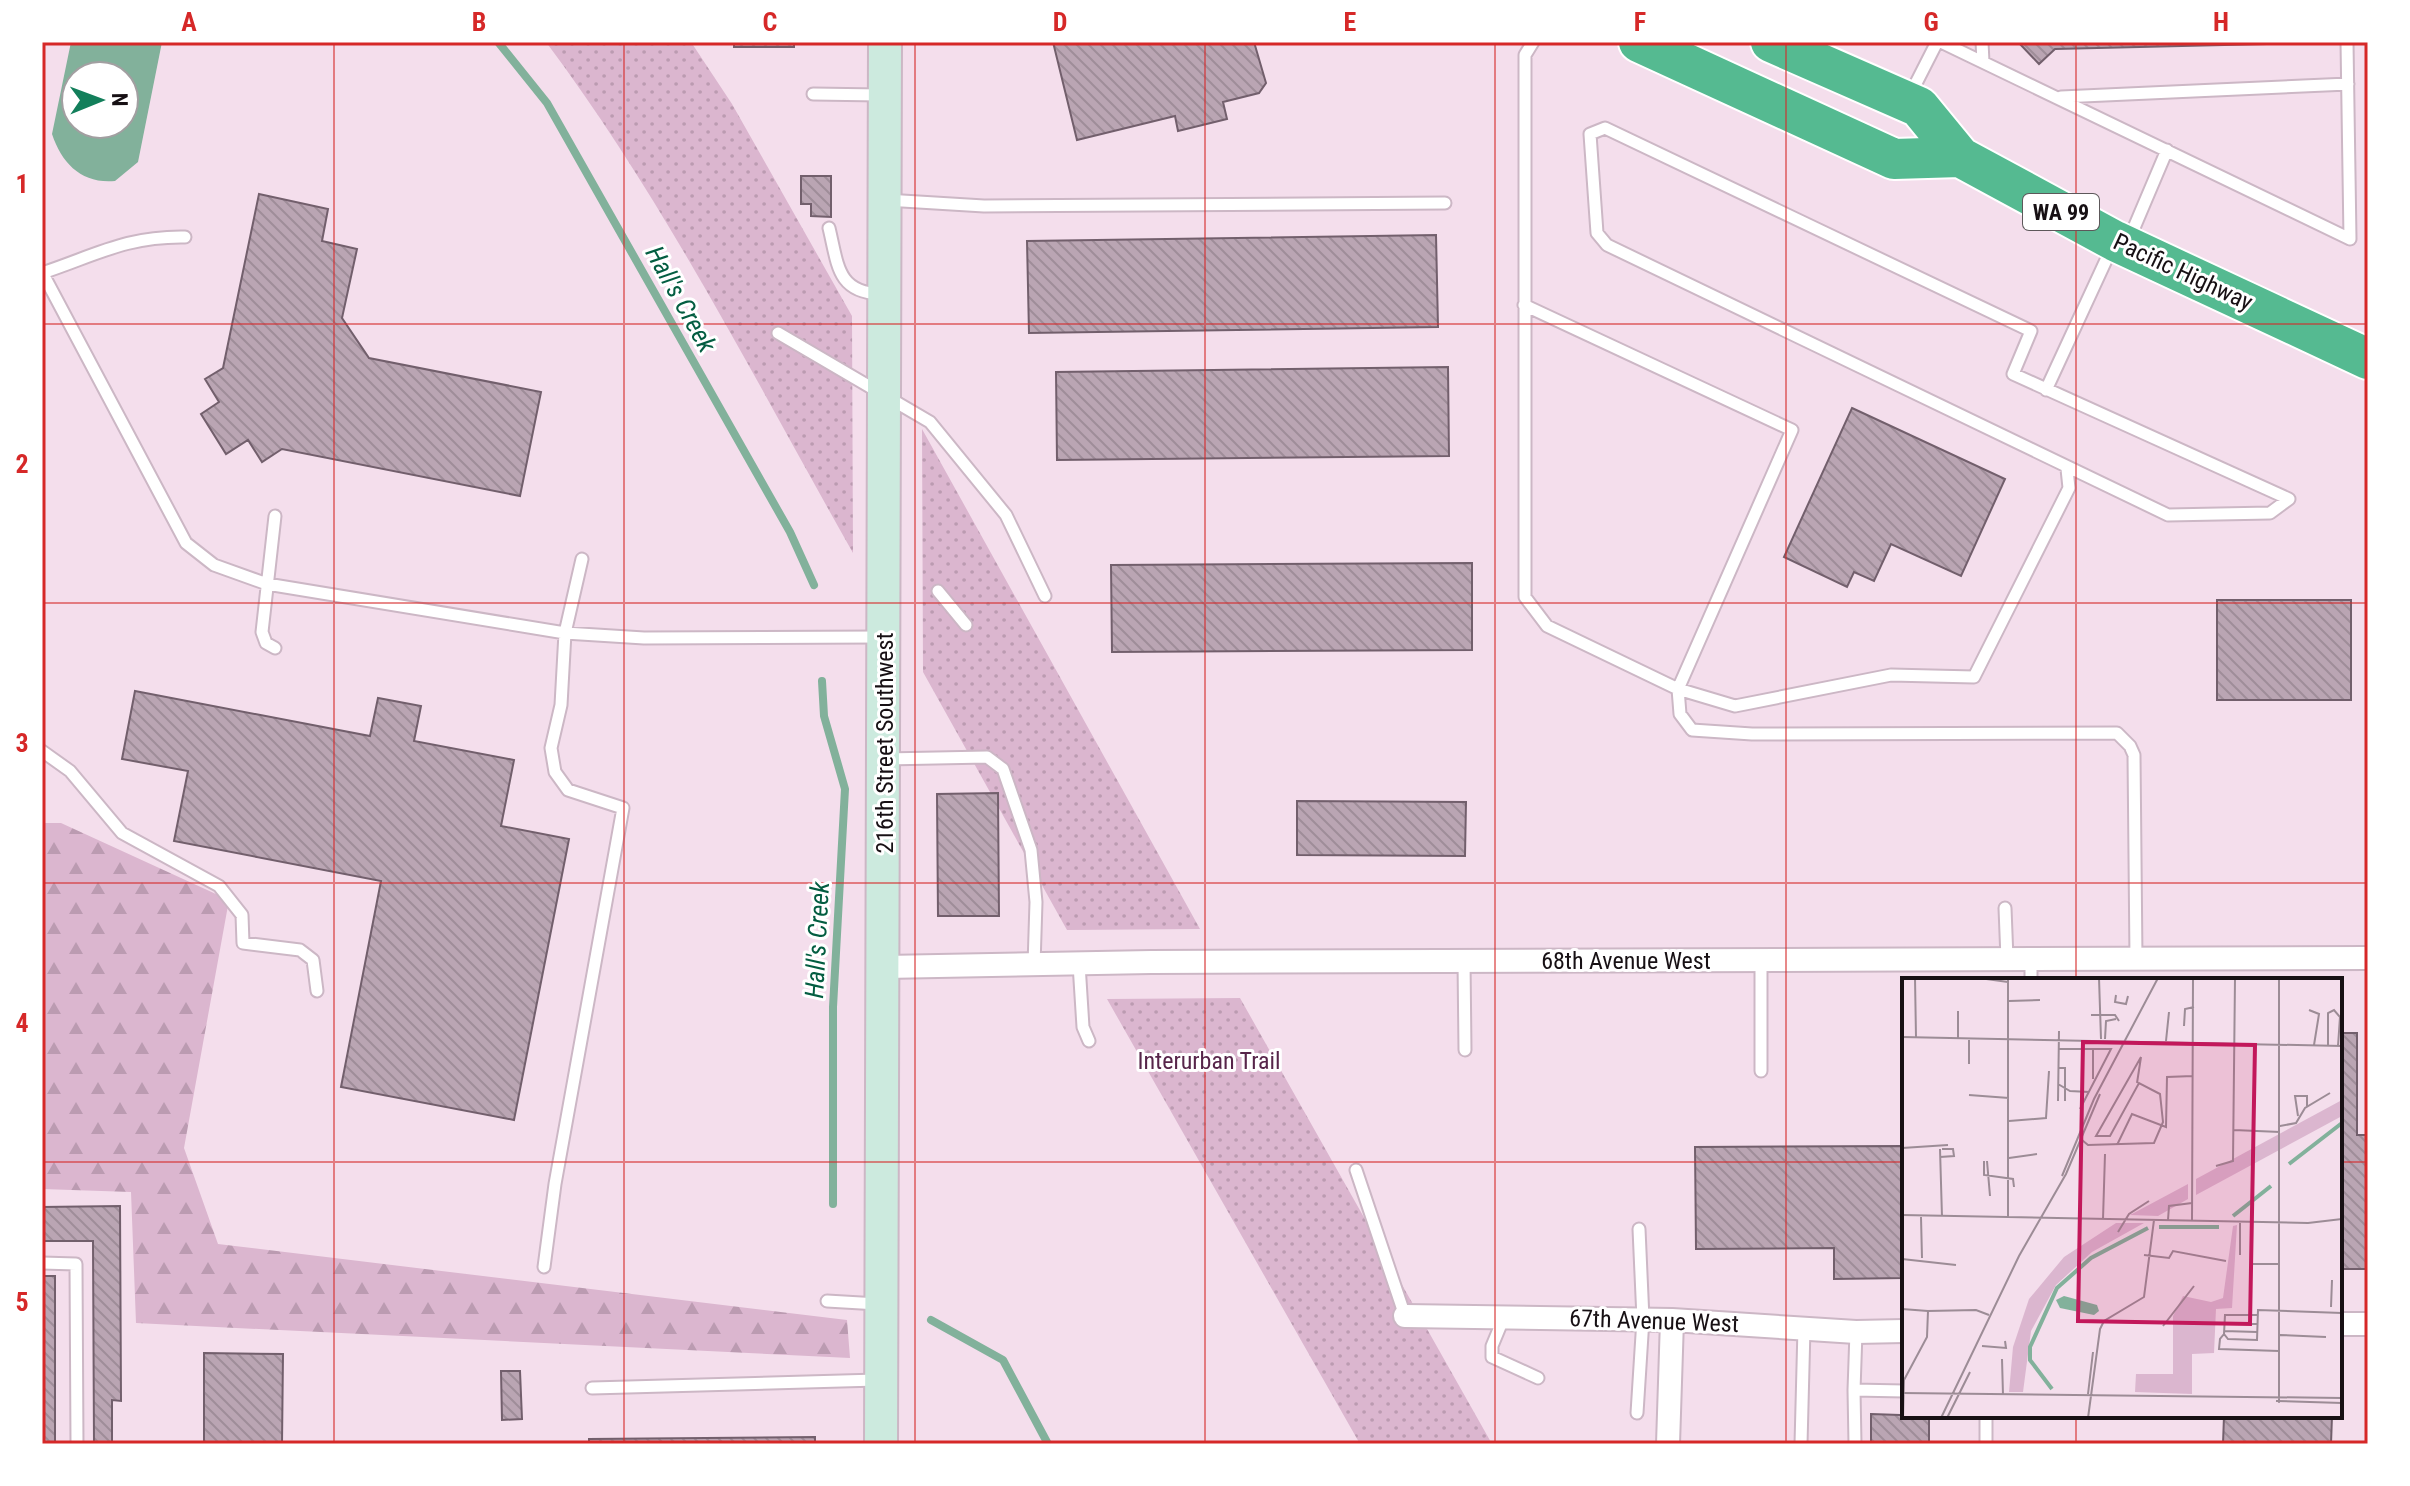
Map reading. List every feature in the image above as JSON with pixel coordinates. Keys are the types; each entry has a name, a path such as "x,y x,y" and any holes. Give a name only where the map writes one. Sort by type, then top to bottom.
{"highway":[{"path":"1639,42 1894,159 1960,157"},
{"name":"Pacific Highway","path":"1771,42 1919,107 1960,157 2120,244 2368,359"}],"street":[{"name":"216th Street Southwest","path":"881,1444 885,967 885,42"},
{"name":"68th Avenue West","path":"885,967 2007,959 2031,969 2136,958 2368,958"},
{"name":"67th Avenue West","path":"1405,1316 1643,1319 1856,1332 1902,1331"},
{"path":"1668,1444 1672,1320"},
{"path":"2342,1324 2368,1324"}],"lane":[{"path":"1533,42 1525,55 1525,597 1547,626 1678,689 1735,706 1891,675 1974,677 2069,488 2067,469"},
{"path":"1907,102 1939,42 2350,239 2347,42"},
{"path":"1982,42 1983,62"},
{"path":"2056,97 2348,84"},
{"path":"813,94 885,95"},
{"path":"1605,128 2031,331 2013,374 2289,499 2270,513 2168,515 2067,469 1607,245 1597,233 1590,134 1605,128"},
{"path":"2046,390 2167,150"},
{"path":"886,200 984,206 1445,203"},
{"path":"829,228 837,261 848,286 860,293 885,294"},
{"path":"185,237 149,236 115,244 42,272 186,543 214,565 267,584 565,633 644,638 885,637"},
{"path":"1524,305 1792,430 1678,689 1680,714 1692,730 1711,733 2117,733 2134,755 2136,958"},
{"path":"778,333 930,422 1006,515 1045,596"},
{"path":"275,516 262,632 266,643 275,648"},
{"path":"544,1267 555,1184 623,808 568,790 555,772 551,748 561,705 565,633 582,559"},
{"path":"938,591 966,625"},
{"path":"42,751 70,771 122,833 219,886 242,915 243,943 300,950 313,960 317,991"},
{"path":"885,759 987,757 1003,769 1031,850 1036,902 1034,965"},
{"path":"2005,908 2007,959"},
{"path":"1761,960 1761,1071"},
{"path":"1464,961 1465,1050"},
{"path":"1079,964 1083,1027 1089,1041"},
{"path":"1356,1170 1405,1316"},
{"path":"1637,1413 1643,1319 1639,1229"},
{"path":"42,1263 76,1264 77,1444"},
{"path":"827,1301 882,1304"},
{"path":"1504,1317 1492,1346 1492,1357 1538,1378"},
{"path":"1801,1444 1804,1328"},
{"path":"1855,1444 1856,1332"},
{"path":"592,1388 882,1380"},
{"path":"1854,1390 1902,1391"},
{"path":"1986,1418 1986,1444"}],"green space":[{"path":"546,42 691,42 732,104 852,316 853,553 670,228"},
{"path":"922,429 1200,929 1067,930 923,672"},
{"path":"42,823 61,823 229,900 184,1148 218,1244 847,1320 850,1358 136,1323 131,1192 42,1189"},
{"name":"Interurban Trail","path":"1240,998 1492,1444 1360,1444 1107,999"}],"shaded area":[{"path":"71,42 162,42 138,162 115,181 93,179 75,170 56,145 52,134 60,95 60,140 140,140 140,60 67,60"}],"building":[{"path":"734,42 794,42 794,47 734,47"},
{"path":"1053,42 1254,42 1266,83 1259,93 1223,102 1227,119 1178,131 1175,116 1077,140"},
{"path":"2018,42 2304,43 2055,49 2039,64"},
{"path":"801,176 831,176 831,217 811,216 811,204 801,204"},
{"path":"259,194 328,209 322,241 357,249 342,318 369,358 541,392 520,496 282,449 262,462 248,440 226,454 201,414 219,402 205,379 223,368"},
{"path":"1436,235 1438,327 1029,333 1027,241"},
{"path":"1448,367 1449,456 1057,460 1056,372"},
{"path":"1852,408 2005,479 1961,576 1891,544 1874,581 1854,572 1847,587 1784,557"},
{"path":"1472,563 1472,650 1112,652 1111,565"},
{"path":"2217,600 2351,600 2351,700 2217,700"},
{"path":"135,691 370,736 378,698 421,706 414,741 514,760 501,826 569,839 514,1120 341,1087 381,881 174,841 188,771 122,759"},
{"path":"998,793 999,916 938,916 937,794"},
{"path":"1297,801 1466,802 1465,856 1297,855"},
{"path":"2342,1033 2357,1033 2357,1135 2368,1135 2368,1269 2342,1269"},
{"path":"1902,1146 1902,1278 1834,1279 1834,1248 1696,1249 1695,1147"},
{"path":"120,1206 121,1401 112,1400 112,1444 94,1444 93,1241 42,1241 42,1207"},
{"path":"42,1276 55,1276 55,1444 42,1444"},
{"path":"204,1353 283,1354 282,1444 204,1444"},
{"path":"501,1371 520,1371 522,1419 502,1420"},
{"path":"1871,1414 1929,1418 1929,1444 1871,1444"},
{"path":"2224,1418 2332,1418 2331,1444 2223,1444"},
{"path":"815,1437 815,1444 589,1444 589,1439"}],"waterway":[{"name":"Hall's Creek","path":"498,42 547,103 790,532 814,585"},
{"name":"Hall's Creek","path":"822,681 824,716 845,789 833,1007 833,1204"},
{"name":"Hall's Creek","path":"931,1320 1003,1360 1048,1444"}]}
